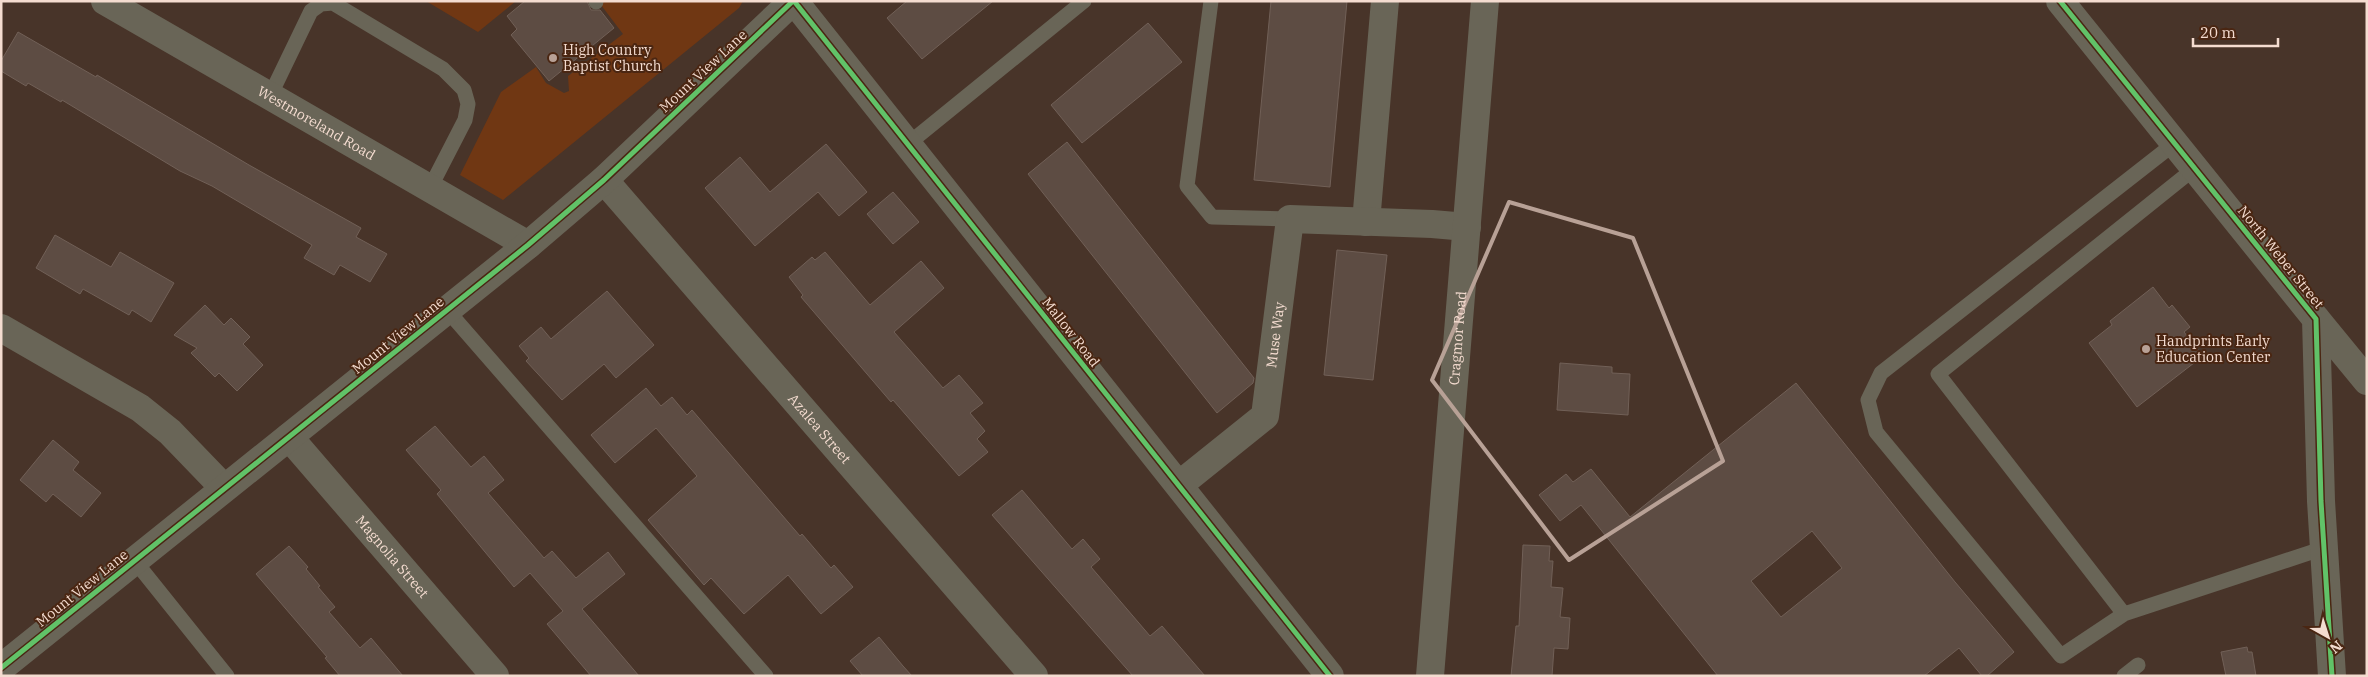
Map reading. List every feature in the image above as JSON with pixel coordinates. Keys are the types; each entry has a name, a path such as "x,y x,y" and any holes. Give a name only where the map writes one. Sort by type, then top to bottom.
{"street":[{"name":"Westmoreland Road","path":"105,1 528,245"},
{"name":"Mallow Road","path":"794,1 1330,676"},
{"name":"Mount View Lane","path":"1,668 528,245 604,180 794,1"},
{"path":"1366,222 1385,1"},
{"name":"Cragmor Road","path":"1430,676 1485,1"},
{"name":"North Weber Street","path":"2060,1 2316,319 2324,548 2332,676"},
{"name":"Azalea Street","path":"604,180 1034,676"},
{"path":"1290,219 1467,227"},
{"name":"Muse Way","path":"1179,485 1265,416 1290,219"},
{"path":"2316,319 2367,381"},
{"path":"1,328 140,408 170,432 224,488"},
{"name":"Magnolia Street","path":"289,437 495,676"}],"lane":[{"path":"908,144 1084,1"},
{"path":"1211,1 1188,186 1212,217 1290,219"},
{"path":"270,96 311,11 321,4 333,2 443,69 464,90 468,104 465,120 430,188"},
{"path":"2175,143 1881,373 1868,400 1876,432 2061,656 2124,614 2324,548"},
{"path":"2124,614 1938,374 2195,168"},
{"path":"447,310 766,676"},
{"path":"134,560 227,676"},
{"path":"2124,676 2138,665"}],"highlighted area":[{"path":"1509,202 1633,238 1723,461 1569,560 1432,380"}],"shaded area":[{"path":"426,1 516,1 478,32"},
{"path":"598,1 743,1 739,8 503,200 460,175 501,92 536,67 546,83 564,93 569,91 568,76 623,34"}],"building":[{"name":"High Country Baptist Church","path":"525,1 587,1 591,10 600,10 614,28 549,81 511,35 517,29 507,16"},
{"path":"907,1 993,1 922,59 887,18"},
{"path":"1271,1 1347,1 1330,187 1254,180"},
{"path":"1148,23 1182,62 1082,143 1051,105"},
{"path":"18,32 96,77 97,75 249,165 361,228 356,237 387,254 370,282 340,265 334,275 304,258 312,245 212,186 180,171 62,100 61,102 28,83 26,86 1,71 1,61"},
{"path":"1067,142 1254,378 1253,383 1217,413 1028,174"},
{"path":"826,144 867,192 839,216 818,192 755,246 705,188 740,157 770,192"},
{"path":"893,192 919,222 893,244 867,214"},
{"path":"55,235 111,267 120,252 174,283 151,322 132,310 129,315 83,289 80,294 36,268"},
{"path":"1337,250 1387,255 1373,380 1324,375"},
{"path":"825,252 870,305 921,261 944,288 894,332 943,388 959,375 983,403 970,413 985,431 977,439 988,452 959,476 893,400 891,402 801,297 803,295 789,277 812,257 815,260"},
{"name":"Handprints Early Education Center","path":"2153,287 2169,308 2172,305 2190,327 2184,332 2203,356 2137,407 2089,343 2112,325 2110,321"},
{"path":"607,291 654,345 616,378 604,364 562,400 526,361 529,358 519,346 541,327 551,339"},
{"path":"205,305 224,325 231,318 250,337 243,344 263,365 237,391 219,373 215,377 191,353 197,348 174,335"},
{"path":"1560,363 1612,367 1612,373 1630,374 1628,415 1557,410"},
{"path":"1796,383 1955,582 2014,652 1987,676 1982,676 1959,648 1924,676 1718,676 1581,505 1560,521 1539,495 1566,474 1573,482 1591,469 1630,517","holes":["1812,531 1842,568 1781,617 1751,581"]},
{"path":"646,388 661,406 672,397 687,415 692,410 800,536 802,534 831,568 834,565 853,587 821,614 788,575 744,614 711,578 704,585 648,520 697,476 656,428 615,463 591,435"},
{"path":"435,426 471,467 484,456 504,480 488,493 544,558 552,551 576,578 608,552 625,574 582,609 639,676 591,676 547,624 563,611 530,573 514,587 437,494 441,490 406,450"},
{"path":"53,440 79,462 73,470 101,493 81,517 53,494 46,502 20,480"},
{"path":"1022,490 1072,549 1083,539 1100,559 1091,567 1150,636 1162,626 1205,676 1133,676 992,515"},
{"path":"1523,545 1550,546 1549,561 1553,561 1551,587 1563,588 1560,617 1570,618 1568,649 1554,648 1552,676 1511,676 1516,626 1519,626"},
{"path":"289,546 308,567 306,569 320,586 318,587 335,607 329,612 360,648 371,638 403,676 340,676 325,658 327,657 256,574"},
{"path":"879,637 912,676 863,676 850,661"},
{"path":"2247,647 2248,652 2252,652 2256,676 2226,676 2221,652"}],"cycle path":[{"path":"1,668 528,245 604,180 793,1"},
{"path":"794,1 1330,676"},
{"path":"2060,1 2316,319 2321,501 2332,676"}],"place":[{"name":"High Country Baptist Church","path":"553,58"},
{"name":"Handprints Early Education Center","path":"2146,349"}]}
